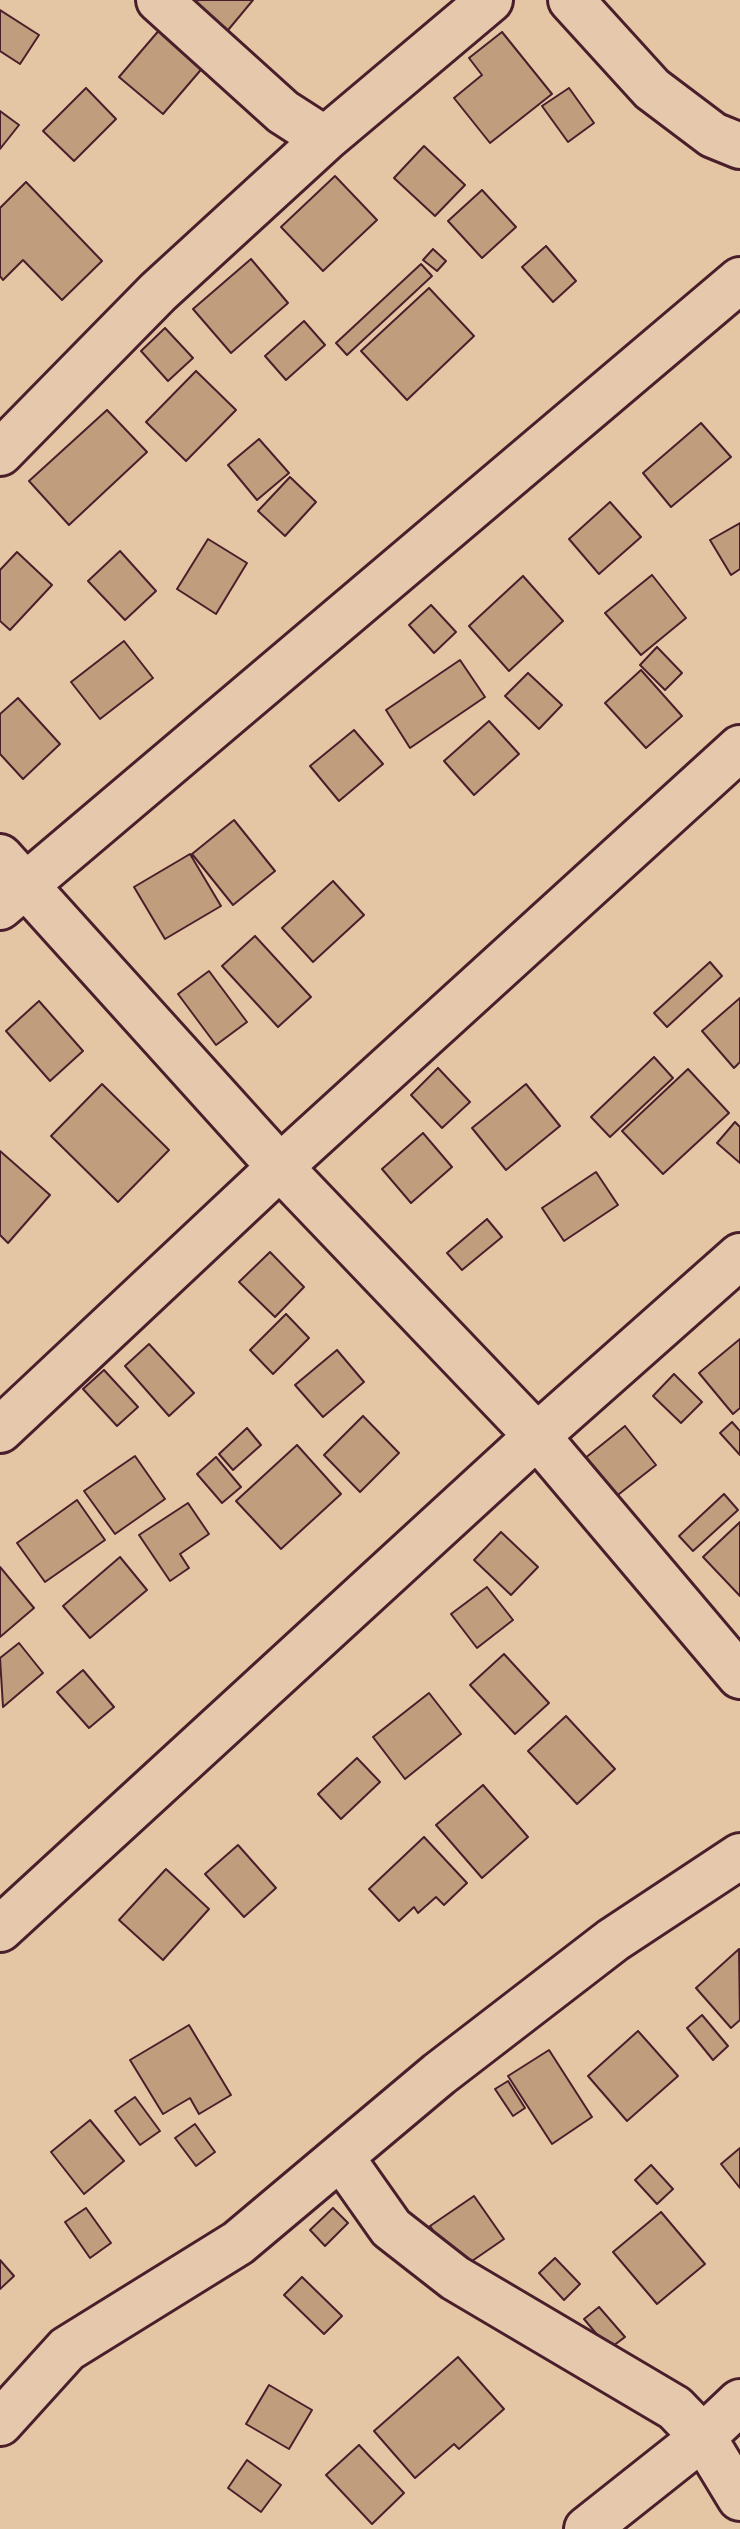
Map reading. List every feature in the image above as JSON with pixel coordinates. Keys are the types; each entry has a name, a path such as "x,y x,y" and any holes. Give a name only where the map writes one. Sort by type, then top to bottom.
{"street":[{"path":"159,0 283,112 325,139"},
{"path":"0,453 158,292 325,139 490,0"},
{"path":"571,0 652,89 713,135 740,146"},
{"path":"740,280 8,882 537,1436 740,1676"},
{"path":"0,1430 280,1167 740,748"},
{"path":"0,1929 537,1436 740,1256"},
{"path":"0,2423 67,2349 238,2243 439,2074 613,1940 740,1856"},
{"path":"341,2157 391,2228 455,2278 675,2408 703,2437 740,2498"},
{"path":"587,2529 703,2437 740,2402"}],"building":[{"path":"198,0 253,0 224,35 192,8"},
{"path":"0,10 39,35 20,64 0,51"},
{"path":"161,28 205,65 163,114 119,77"},
{"path":"502,32 552,94 490,143 454,98 482,75 469,58"},
{"path":"86,88 116,119 74,161 43,131"},
{"path":"569,88 594,123 568,142 542,106"},
{"path":"0,111 19,125 0,149"},
{"path":"424,146 465,185 435,216 394,178"},
{"path":"335,176 377,220 323,271 281,227"},
{"path":"26,182 102,261 62,300 23,260 3,280 0,276 0,208"},
{"path":"482,190 516,227 482,258 448,221"},
{"path":"546,246 576,281 553,302 522,267"},
{"path":"433,249 446,261 437,271 423,260"},
{"path":"251,259 288,303 231,353 193,309"},
{"path":"421,264 432,276 347,355 336,343"},
{"path":"429,288 474,336 407,400 361,351"},
{"path":"304,321 325,345 286,380 265,356"},
{"path":"165,328 193,358 168,381 141,351"},
{"path":"196,371 236,410 186,461 146,422"},
{"path":"107,410 147,452 69,525 29,481"},
{"path":"701,423 731,457 671,507 643,473"},
{"path":"259,439 289,473 257,500 228,465"},
{"path":"290,477 316,502 285,536 258,511"},
{"path":"610,502 641,537 599,574 569,539"},
{"path":"740,523 740,569 731,575 710,540"},
{"path":"208,539 247,563 216,614 177,589"},
{"path":"120,551 156,591 125,620 88,581"},
{"path":"17,552 52,585 10,630 0,621 0,570"},
{"path":"652,575 686,618 641,655 605,613"},
{"path":"523,576 563,621 509,671 469,626"},
{"path":"431,605 456,632 434,653 409,625"},
{"path":"124,641 153,678 100,719 71,682"},
{"path":"657,647 682,673 665,690 640,665"},
{"path":"460,660 485,697 410,748 386,710"},
{"path":"641,670 682,716 646,748 605,703"},
{"path":"528,673 562,705 539,729 505,696"},
{"path":"18,698 60,744 23,779 0,754 0,714"},
{"path":"489,721 519,754 474,795 444,761"},
{"path":"354,730 383,764 339,801 310,766"},
{"path":"234,820 275,871 233,905 192,854"},
{"path":"190,854 221,906 165,939 134,887"},
{"path":"333,881 364,915 313,962 282,928"},
{"path":"255,936 311,997 278,1027 222,966"},
{"path":"710,962 722,976 667,1027 654,1013"},
{"path":"209,971 247,1022 216,1045 178,994"},
{"path":"740,998 740,1062 734,1068 702,1031"},
{"path":"39,1001 83,1051 50,1081 6,1031"},
{"path":"654,1057 673,1078 610,1137 591,1117"},
{"path":"438,1068 470,1102 442,1128 411,1095"},
{"path":"688,1069 729,1113 663,1174 622,1131"},
{"path":"102,1084 169,1150 118,1202 51,1136"},
{"path":"526,1084 560,1126 506,1170 472,1128"},
{"path":"735,1122 740,1127 740,1163 717,1143"},
{"path":"423,1133 452,1167 411,1203 382,1169"},
{"path":"0,1151 50,1195 8,1243 0,1235"},
{"path":"596,1172 618,1205 564,1241 542,1208"},
{"path":"487,1219 502,1237 462,1270 447,1253"},
{"path":"270,1252 304,1287 275,1317 239,1282"},
{"path":"286,1314 309,1338 273,1374 250,1350"},
{"path":"740,1339 740,1408 733,1414 699,1373"},
{"path":"149,1344 194,1393 169,1416 125,1366"},
{"path":"337,1350 364,1382 323,1417 295,1385"},
{"path":"104,1370 138,1407 117,1426 83,1389"},
{"path":"674,1374 702,1402 681,1423 653,1396"},
{"path":"363,1416 399,1453 360,1492 324,1455"},
{"path":"732,1422 740,1431 740,1455 720,1433"},
{"path":"625,1426 656,1465 614,1498 584,1459"},
{"path":"247,1428 261,1445 233,1470 219,1454"},
{"path":"297,1445 341,1494 281,1549 236,1501"},
{"path":"135,1456 165,1499 115,1534 84,1491"},
{"path":"216,1457 241,1487 222,1503 197,1474"},
{"path":"724,1494 738,1510 693,1551 679,1536"},
{"path":"77,1500 105,1540 45,1582 17,1543"},
{"path":"188,1503 209,1534 180,1554 189,1568 170,1581 139,1535"},
{"path":"740,1522 740,1596 703,1557"},
{"path":"501,1532 538,1567 511,1595 474,1560"},
{"path":"120,1557 147,1590 90,1638 63,1606"},
{"path":"0,1567 34,1608 0,1637"},
{"path":"487,1587 513,1620 477,1648 451,1614"},
{"path":"19,1643 43,1673 3,1707 0,1658"},
{"path":"504,1654 549,1703 515,1734 470,1685"},
{"path":"83,1670 114,1707 89,1728 57,1692"},
{"path":"429,1693 461,1734 405,1779 373,1737"},
{"path":"566,1716 615,1769 577,1804 528,1751"},
{"path":"357,1758 380,1782 341,1819 318,1794"},
{"path":"483,1785 528,1837 482,1878 436,1825"},
{"path":"424,1837 467,1883 444,1905 436,1897 418,1913 414,1907 399,1921 369,1889"},
{"path":"238,1845 276,1888 244,1917 205,1874"},
{"path":"166,1869 209,1909 163,1960 119,1920"},
{"path":"739,1949 740,2020 731,2028 696,1988"},
{"path":"702,2015 728,2046 713,2060 687,2028"},
{"path":"189,2025 231,2095 199,2114 190,2098 163,2114 130,2060"},
{"path":"638,2031 678,2076 627,2121 588,2076"},
{"path":"549,2050 592,2117 552,2144 508,2076"},
{"path":"508,2081 525,2108 513,2116 495,2089"},
{"path":"135,2097 160,2131 140,2145 115,2111"},
{"path":"90,2120 124,2161 84,2194 51,2152"},
{"path":"195,2124 215,2152 196,2166 175,2138"},
{"path":"740,2148 740,2188 721,2164"},
{"path":"651,2165 673,2189 657,2204 635,2180"},
{"path":"474,2196 504,2239 459,2270 430,2226"},
{"path":"86,2208 111,2243 90,2258 65,2222"},
{"path":"333,2208 348,2223 325,2246 310,2230"},
{"path":"661,2212 705,2264 657,2304 613,2252"},
{"path":"555,2258 580,2284 564,2300 539,2273"},
{"path":"0,2260 14,2276 0,2289"},
{"path":"302,2277 342,2316 324,2334 284,2295"},
{"path":"599,2307 625,2337 609,2349 584,2319"},
{"path":"458,2357 504,2409 459,2449 454,2444 415,2478 374,2431"},
{"path":"269,2385 312,2410 289,2449 246,2424"},
{"path":"359,2445 404,2493 372,2524 326,2475"},
{"path":"247,2460 281,2485 261,2512 228,2488"}]}
